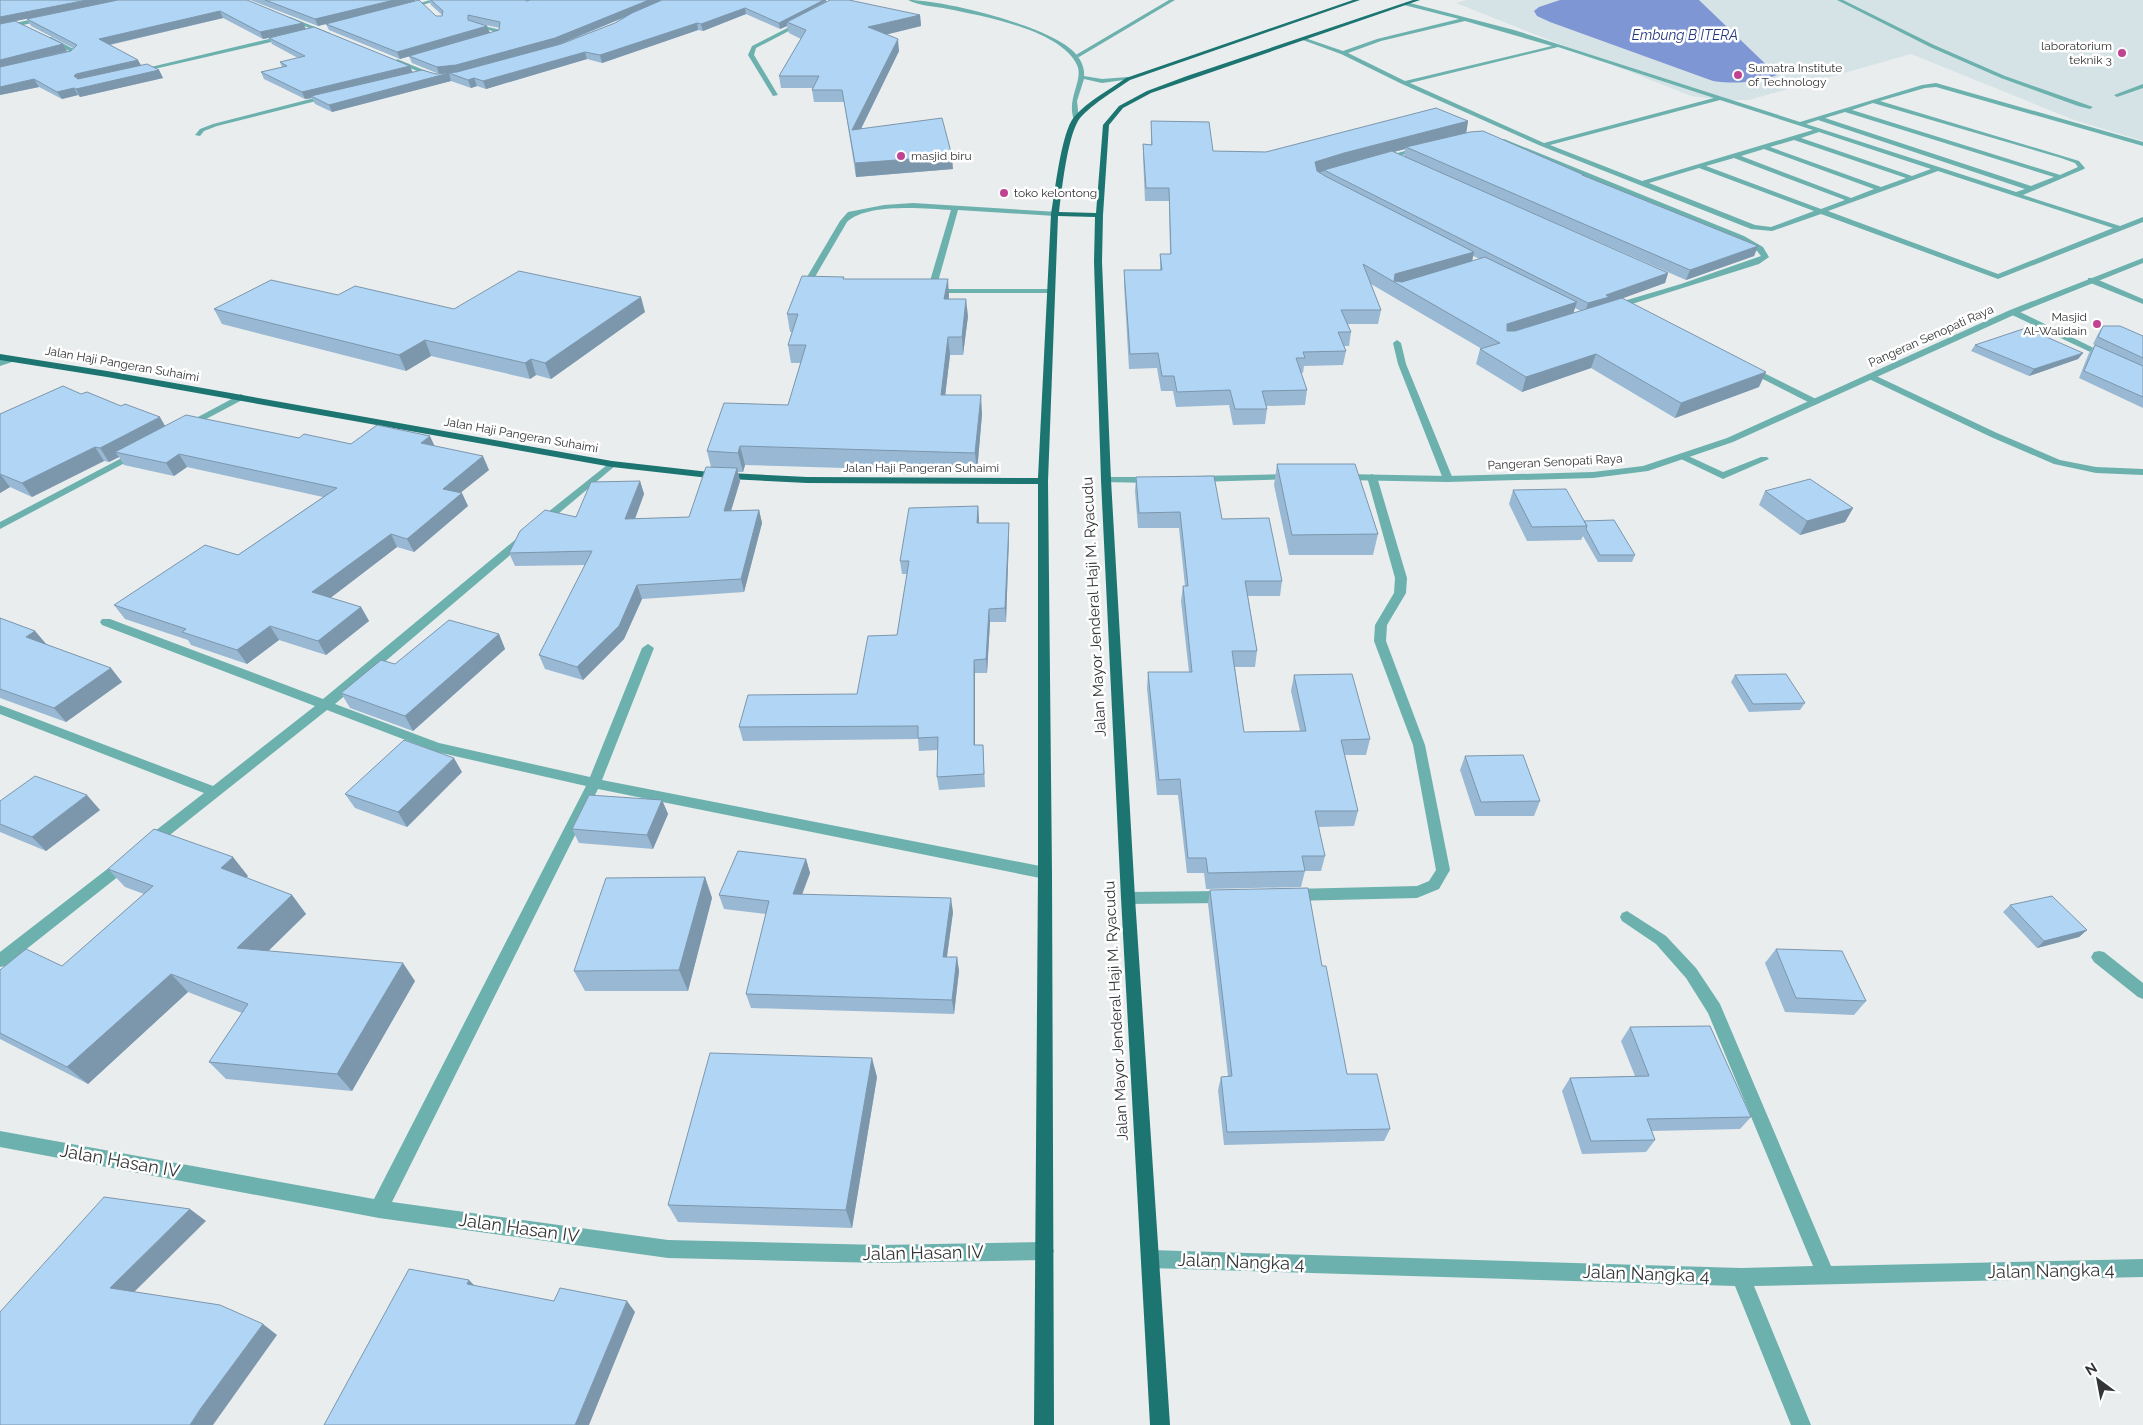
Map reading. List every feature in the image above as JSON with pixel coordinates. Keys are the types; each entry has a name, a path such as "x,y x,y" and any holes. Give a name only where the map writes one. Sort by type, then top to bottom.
{"main road":[{"path":"1044,1425 1045,1251 1043,1115 1045,874 1043,481 1050,291 1055,214 1060,178 1069,138 1076,119 1098,100 1128,79 1358,0"},
{"name":"Jalan Mayor Jenderal Haji M. Ryacudu","path":"1160,1425 1128,898 1106,480 1098,272 1099,215 1106,125 1121,107 1149,92 1188,77 1418,0"},
{"path":"1055,214 1099,215"},
{"name":"Jalan Haji Pangeran Suhaimi","path":"0,357 241,397 612,464 709,475 807,480 1043,481"}],"street":[{"path":"416,0 426,6"},
{"path":"398,10 426,6 436,0"},
{"path":"910,0 959,10 1031,29 1064,44 1077,56 1082,67 1082,77 1074,101 1076,119"},
{"path":"1077,56 1173,0"},
{"path":"1839,0 1932,46 2003,77 2080,106 2090,107"},
{"path":"1406,4 1468,19 1558,46 2119,228"},
{"path":"283,16 336,37"},
{"path":"775,94 754,63 751,56 754,47 812,18"},
{"path":"0,28 47,19"},
{"path":"1342,53 1379,40 1468,19"},
{"path":"20,24 28,28"},
{"path":"473,24 499,31 499,34 483,40"},
{"path":"308,32 327,28"},
{"path":"130,72 290,36"},
{"path":"46,37 76,52 54,59"},
{"path":"1303,39 1342,53 1543,145 1754,227 1765,229 1781,228 1937,169"},
{"path":"1404,83 1558,46"},
{"path":"391,59 443,78"},
{"path":"400,63 409,60"},
{"path":"415,76 425,73"},
{"path":"1082,77 1102,81 1128,79"},
{"path":"1800,124 1924,86 1936,85 2143,144"},
{"path":"2117,95 2143,86"},
{"path":"198,135 202,130 215,125 340,94"},
{"path":"1543,145 1720,98"},
{"path":"1873,101 2063,157 2077,162 2082,168 2016,195"},
{"path":"1846,110 2060,177"},
{"path":"1818,118 2032,189"},
{"path":"1642,183 1821,130"},
{"path":"1494,138 1741,238 1760,248 1765,256 1756,262 1628,306 1607,309"},
{"path":"1794,138 1912,178"},
{"path":"1372,160 1430,146"},
{"path":"1764,147 1882,190"},
{"path":"1392,156 1401,160"},
{"path":"1735,156 1853,200"},
{"path":"1700,166 2001,277 2143,219"},
{"path":"822,290 808,282 844,221 851,214 884,207 913,205 1055,214"},
{"path":"930,291 955,207"},
{"name":"Pangeran Senopati Raya","path":"1334,477 1448,479 1593,475 1644,469 1730,440 2013,312 2143,260"},
{"path":"2090,280 2143,302"},
{"path":"1675,282 1684,286"},
{"path":"921,291 1050,291"},
{"path":"2013,312 2116,361"},
{"path":"1398,343 1402,364 1448,479"},
{"path":"0,363 12,359"},
{"path":"1743,365 1815,402"},
{"path":"1872,377 2056,462 2096,470 2143,472"},
{"path":"181,429 241,397"},
{"path":"0,526 146,448"},
{"path":"1684,457 1723,476 1764,459"},
{"path":"0,961 326,704 612,464"},
{"path":"1186,479 1305,477"},
{"path":"1279,896 1418,892 1429,890 1438,883 1443,870 1419,745 1380,641 1381,625 1400,593 1401,578 1372,477"},
{"path":"1106,480 1166,479"},
{"path":"106,622 437,747 594,783 1045,874"},
{"path":"379,1209 594,783 648,648"},
{"path":"0,709 215,792"},
{"path":"1128,898 1239,897"},
{"path":"1627,917 1661,940 1691,974 1714,1009 1826,1276"},
{"path":"2099,957 2143,992"},
{"name":"Jalan Hasan IV","path":"0,1139 379,1209 668,1249 882,1254 1045,1251"},
{"name":"Jalan Nangka 4","path":"1150,1259 1741,1277 2143,1268"},
{"path":"1741,1277 1801,1425"}],"shaded area":[{"name":"Sumatra Institute of Technology","path":"1466,0 2143,0 2143,141 2074,120 1911,54 1749,100 1723,100 1691,96 1456,3"}],"water":[{"name":"Embung B ITERA","path":"1560,0 1699,0 1777,75 1762,80 1745,82 1713,81 1550,22 1537,16 1534,11 1539,7"}],"building":[{"path":"0,0 87,0 0,17"},
{"path":"118,0 247,0 303,23 260,32 220,11 99,39 138,60 74,76 78,79 147,64 159,70 57,92 34,79 0,87 0,67 71,51 77,45 27,19"},
{"path":"265,0 394,0 315,19"},
{"path":"419,0 436,16 442,16 443,11 431,0 649,0 555,38 456,65 437,67 409,56 499,30 500,22 468,15 468,20 487,26 397,52 326,24"},
{"path":"662,0 824,0 779,23 745,8 701,24 697,23 600,55 585,52 483,81 474,78 468,80 449,73 329,105 311,96 422,70 436,74 457,72 561,44 615,23 632,13"},
{"path":"830,0 849,0 920,15 868,27 898,39 852,130 942,118 952,156 855,163 842,90 812,90 819,76 779,76 806,30 787,22"},
{"path":"15,21 63,44 0,60 0,24"},
{"path":"314,27 410,66 302,92 261,72 287,66 280,62 305,56 269,38"},
{"path":"1436,108 1468,121 1315,162 1317,171 1325,176 1474,252 1395,274 1394,281 1402,282 1485,257 1577,302 1507,324 1507,331 1515,331 1622,298 1766,372 1681,403 1596,354 1526,377 1480,349 1500,343 1363,264 1381,310 1341,310 1351,332 1338,332 1346,351 1303,352 1305,358 1296,358 1307,390 1262,391 1267,409 1235,409 1230,390 1177,392 1174,376 1162,376 1158,353 1130,354 1124,270 1162,270 1160,254 1171,254 1169,188 1146,188 1143,144 1152,145 1151,121 1209,122 1213,151 1266,152"},
{"path":"1483,131 1584,175 1582,175 1758,246 1690,270 1406,147 1470,132"},
{"path":"1392,151 1668,273 1606,295 1609,297 1588,303 1324,170"},
{"path":"519,271 641,297 545,363 531,359 525,363 425,340 399,355 214,309 271,280 338,295 355,286 454,309"},
{"path":"802,276 844,277 843,279 948,279 944,299 966,299 962,337 948,337 941,395 981,395 975,453 740,446 738,453 707,451 724,403 788,405 806,345 788,345 798,314 787,314"},
{"path":"2103,326 2120,326 2143,336 2143,358 2098,337"},
{"path":"2026,328 2083,353 2034,369 1975,345"},
{"path":"2095,345 2143,366 2143,397 2084,371"},
{"path":"63,386 81,394 87,392 121,406 125,404 160,417 100,448 95,447 22,483 0,474 0,414"},
{"path":"186,415 299,438 304,434 351,444 377,425 430,436 421,443 483,456 443,489 462,493 407,539 391,534 312,592 361,607 318,641 270,626 237,650 182,632 186,629 114,605 205,545 238,555 337,488 179,454 166,463 115,452"},
{"path":"1277,464 1355,464 1378,534 1292,535"},
{"path":"706,467 737,468 724,511 759,510 741,579 637,585 619,626 577,667 539,655 592,551 509,553 520,531 545,510 576,517 591,482 640,481 625,519 689,517"},
{"path":"1214,476 1222,519 1269,518 1282,581 1245,581 1257,651 1232,651 1244,732 1306,731 1294,675 1352,674 1370,739 1341,740 1358,811 1315,811 1325,856 1302,856 1305,871 1208,873 1206,858 1188,858 1180,779 1159,780 1148,672 1192,672 1183,586 1188,586 1180,512 1139,513 1136,477"},
{"path":"1810,479 1853,508 1807,521 1765,491"},
{"path":"1566,489 1587,526 1532,527 1513,490"},
{"path":"978,506 977,523 1009,523 1005,608 989,609 986,659 974,660 974,745 983,745 984,774 937,777 938,737 918,738 918,726 739,727 748,695 857,694 868,636 897,635 909,561 900,561 909,508"},
{"path":"1614,520 1635,555 1600,555 1586,529 1587,526 1584,521"},
{"path":"0,618 35,631 26,637 111,668 54,708 0,689"},
{"path":"449,620 499,634 405,716 341,693 381,660 395,664"},
{"path":"1786,674 1805,703 1753,704 1735,675"},
{"path":"404,740 454,758 398,812 345,794"},
{"path":"1523,755 1540,801 1481,802 1465,756"},
{"path":"35,776 87,795 32,837 0,824 0,801"},
{"path":"589,795 662,800 647,835 572,829"},
{"path":"154,829 233,857 221,868 292,895 237,948 403,963 337,1074 209,1062 248,1004 171,974 67,1067 0,1033 0,970 26,949 62,966 153,886 108,869"},
{"path":"738,851 806,859 793,894 951,898 943,957 957,957 952,1000 746,994 769,901 719,895"},
{"path":"705,877 679,970 574,971 606,878"},
{"path":"1308,888 1322,966 1326,966 1347,1074 1377,1074 1390,1129 1227,1132 1221,1077 1232,1076 1210,890"},
{"path":"2052,896 2087,930 2044,941 2010,905"},
{"path":"1776,949 1842,951 1866,1001 1796,998"},
{"path":"1710,1026 1751,1117 1647,1119 1655,1140 1591,1141 1570,1078 1649,1076 1630,1027"},
{"path":"710,1053 872,1058 846,1210 668,1205"},
{"path":"104,1197 190,1209 110,1288 220,1305 263,1324 190,1425 0,1425 0,1312"},
{"path":"409,1269 469,1280 467,1284 554,1301 560,1288 627,1301 575,1425 324,1425"}],"place":[{"name":"laboratorium teknik 3","path":"2122,53"},
{"name":"Sumatra Institute of Technology","path":"1738,75"},
{"name":"masjid biru","path":"901,156"},
{"name":"toko kelontong","path":"1004,193"},
{"name":"Masjid Al-Walidain","path":"2097,324"}]}
